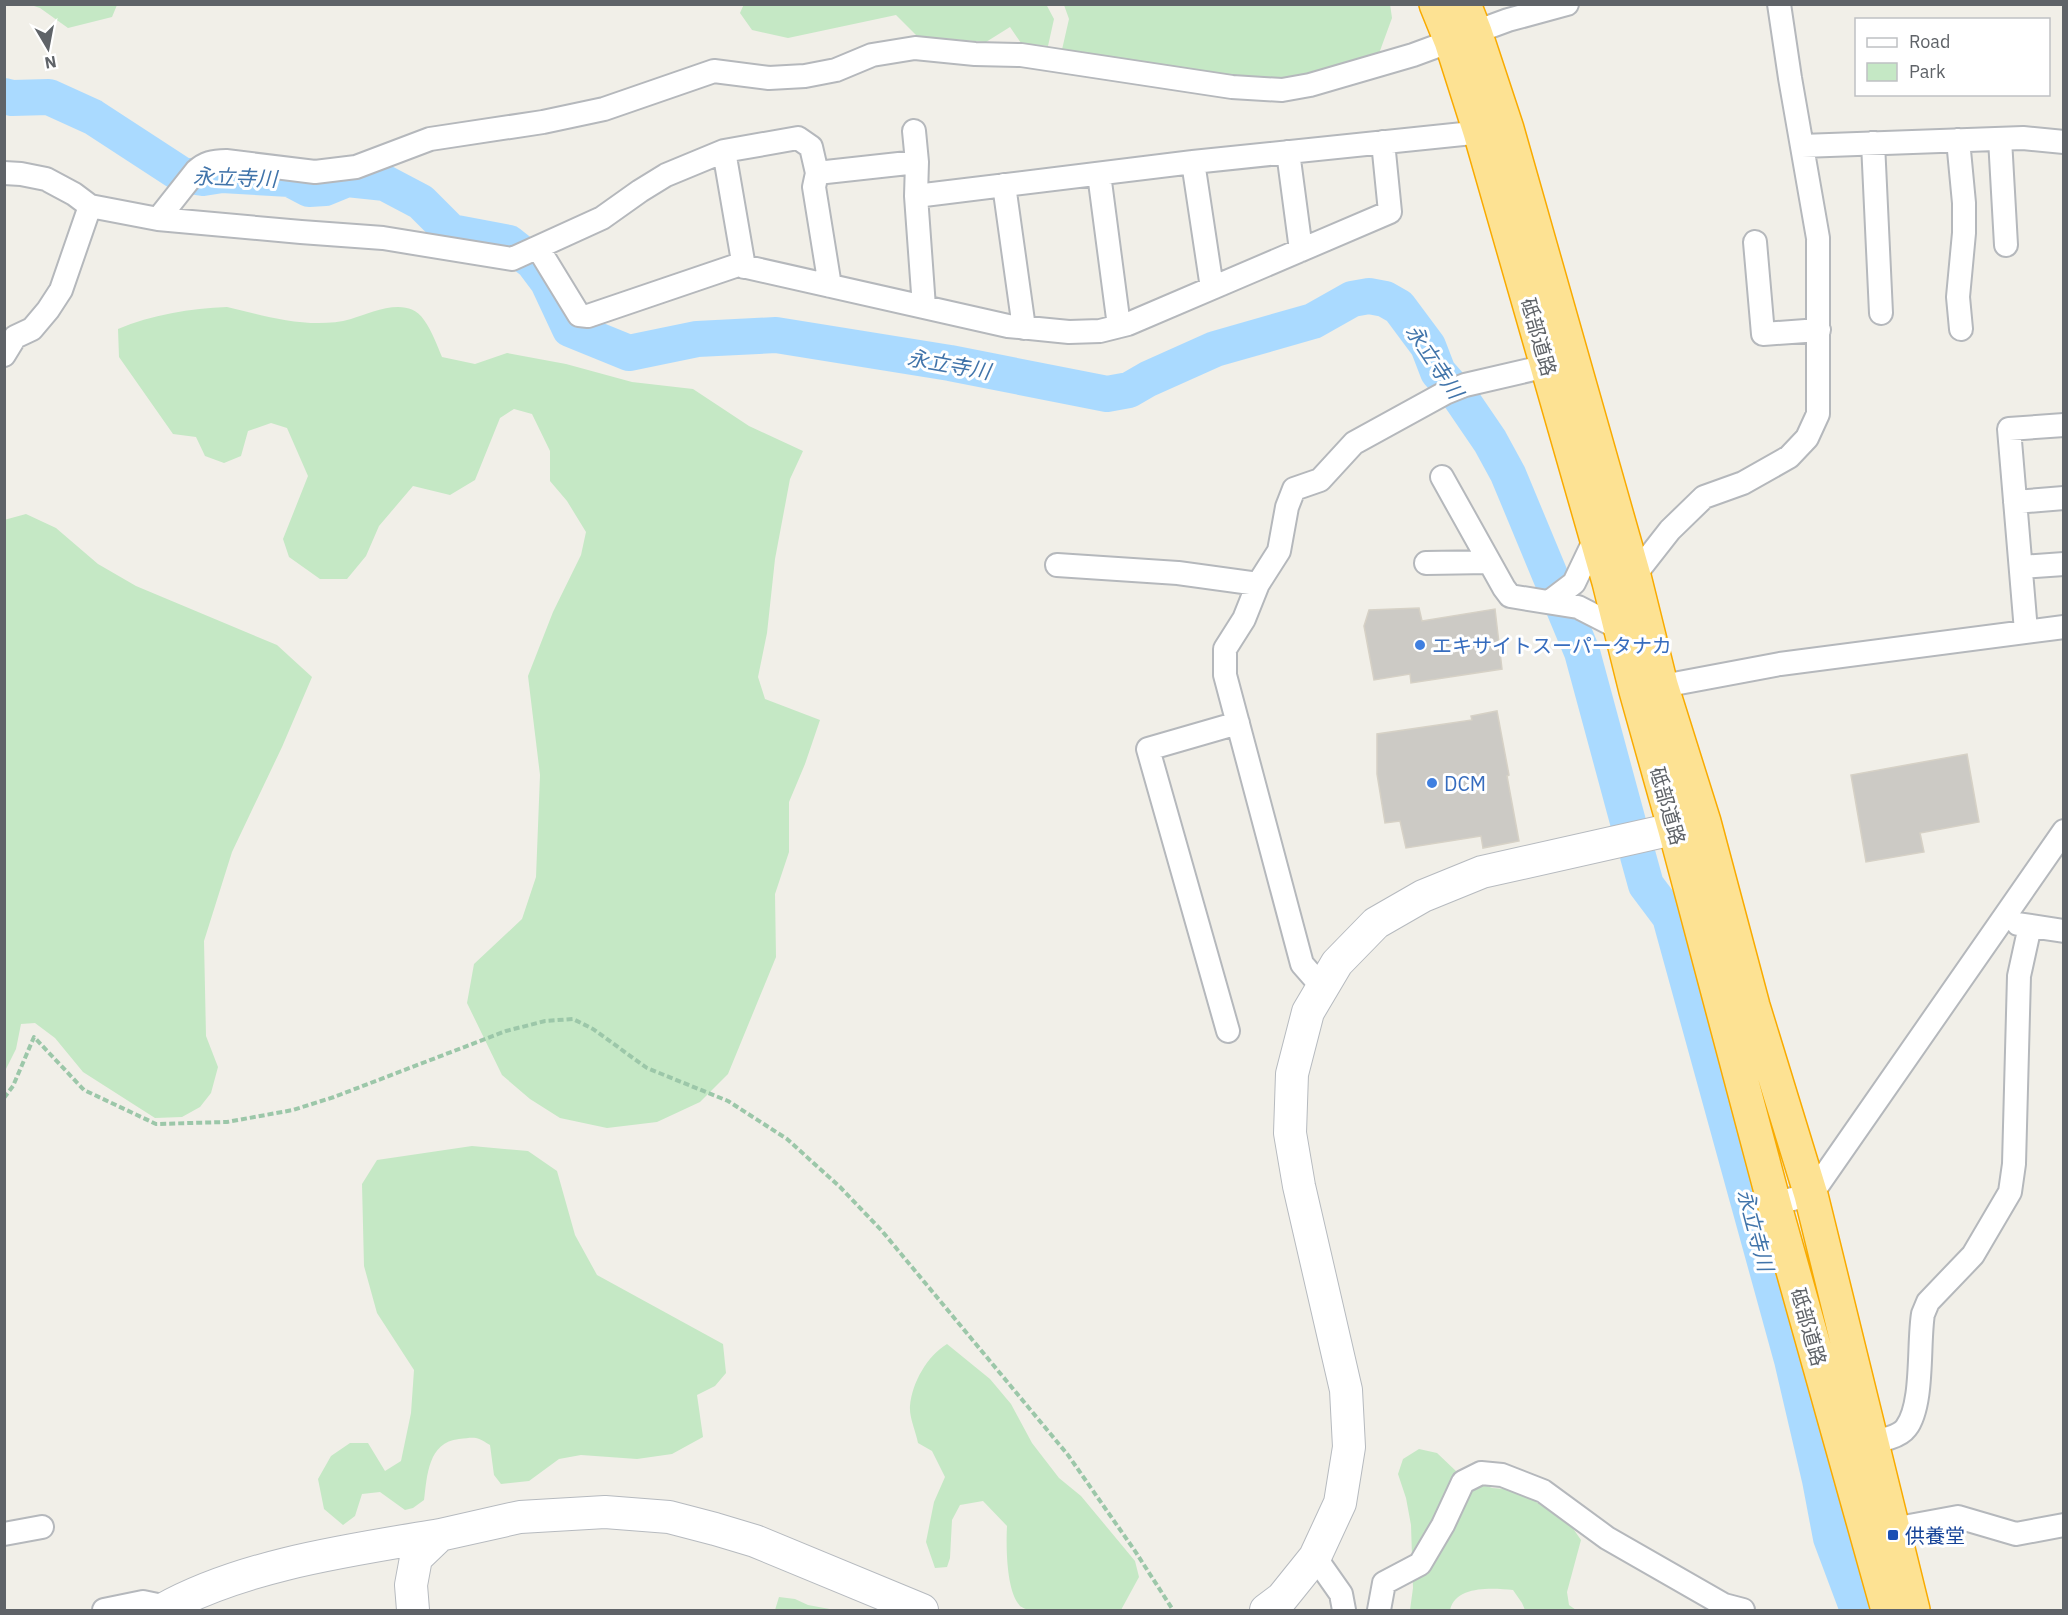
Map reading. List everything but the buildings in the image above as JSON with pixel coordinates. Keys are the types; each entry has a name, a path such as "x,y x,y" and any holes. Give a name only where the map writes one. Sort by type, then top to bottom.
{"highway":[{"name":"砥部道路","path":"1436,4 1464,26 1622,579 1648,688 1689,826 1753,1006 1811,1195 1888,1611"},
{"name":"砥部道路","path":"1493,130 1547,366 1596,537 1622,579 1621,629 1648,688"},
{"name":"砥部道路","path":"1689,826 1774,1203 1857,1444 1893,1529 1913,1611"}],"street":[{"path":"158,219 195,171 213,161 315,172 356,167 430,139 543,122 604,109 714,71 769,78 805,76 836,69 872,55 915,48 975,54 1022,55 1233,87 1282,90 1310,85 1464,26 1508,20 1567,4"},
{"path":"1622,579 1704,497 1743,483 1789,457 1807,438 1818,414 1818,238 1779,4"},
{"path":"916,196 1193,162 1493,130"},
{"path":"914,131 924,307"},
{"path":"4,173 46,179 74,194 90,206 158,219 527,252 602,218 666,175 724,151 798,138 812,147 817,173 814,188 830,286"},
{"path":"1802,146 2023,138 2064,142"},
{"path":"2000,139 2008,245"},
{"path":"1958,140 1964,204 1964,233 1958,297 1961,329"},
{"path":"527,252 579,315 588,316 738,265 1008,326 1069,332 1100,331 1119,326 1212,288 1390,212 1383,142"},
{"path":"1873,143 1881,313"},
{"path":"724,151 744,267"},
{"path":"1288,152 1301,250"},
{"path":"817,173 917,162"},
{"path":"1193,162 1212,288"},
{"path":"1099,174 1119,326"},
{"path":"1004,185 1024,328"},
{"path":"8,340 32,329 61,290 90,206"},
{"path":"1755,242 1763,334 1819,330"},
{"path":"1323,988 1302,964 1225,675 1225,649 1244,619 1258,584 1279,551 1287,507 1294,489 1320,480 1354,443 1454,389 1547,366"},
{"path":"2026,631 2009,429 2064,425"},
{"path":"1442,477 1510,596 1578,607 1621,629"},
{"path":"2015,502 2064,498"},
{"path":"1549,602 1574,583 1596,537"},
{"path":"1426,563 1489,562"},
{"path":"2021,567 2064,564"},
{"path":"1058,566 1178,573 1258,584"},
{"path":"1648,688 1780,664 2064,627"},
{"path":"1228,1032 1148,749 1238,723"},
{"path":"1266,1611 1282,1598 1315,1557 1340,1503 1349,1447 1346,1390 1299,1186 1290,1133 1292,1074 1308,1012 1337,963 1376,923 1423,896 1482,872 1689,826"},
{"path":"1774,1203 1811,1195 2064,831"},
{"path":"2002,921 2064,931"},
{"path":"1857,1444 1896,1435 1906,1428 1917,1397 1923,1314 1928,1302 1973,1255 2010,1192 2013,1164 2019,976 2030,926"},
{"path":"1379,1611 1384,1583 1420,1564 1443,1525 1464,1482 1481,1473 1502,1475 1543,1491 1607,1538 1724,1605 1743,1611"},
{"path":"104,1611 143,1602 165,1609 234,1579 310,1559 472,1527 531,1516 606,1512 669,1517 755,1541 922,1611"},
{"path":"1893,1529 1958,1516 2016,1534 2064,1525"},
{"path":"4,1534 42,1527"},
{"path":"412,1611 411,1584 416,1558 440,1534"},
{"path":"1315,1557 1341,1594 1344,1611"}],"path":[{"path":"4,1098 13,1086 34,1038 84,1089 156,1124 227,1122 293,1110 334,1097 506,1031 545,1021 573,1019 593,1029 647,1068 728,1101 787,1139 840,1187 882,1231 1068,1455 1135,1551 1173,1611"}],"green space":[{"path":"744,4 1046,4 1054,19 1048,46 1021,43 1010,27 986,42 917,36 896,15 788,38 752,30 740,13"},
{"path":"1390,4 1392,18 1377,59 1284,84 1061,54 1069,19 1064,5"},
{"path":"31,5 117,5 112,17 68,28 40,8"},
{"path":"227,307 307,323 335,322 389,308 408,308 424,320 442,357 475,364 507,353 566,364 632,382 693,389 749,426 803,451 790,479 775,559 767,633 758,677 765,699 820,720 789,802 789,852 775,894 776,957 728,1074 700,1102 657,1122 607,1128 560,1118 530,1099 502,1075 467,1003 474,964 522,919 536,877 540,775 528,676 553,612 581,555 586,532 567,501 550,481 550,451 532,414 514,409 500,418 475,480 450,495 413,486 379,526 366,556 347,579 320,579 289,557 283,539 308,476 287,428 271,423 248,431 241,456 224,463 205,456 196,437 173,434 119,357 118,329 171,313"},
{"path":"26,514 56,528 98,564 136,586 277,645 312,677 282,747 232,852 204,941 206,1036 218,1067 211,1093 200,1107 182,1117 155,1118 83,1072 55,1038 35,1023 21,1024 16,1049 5,1071 4,520"},
{"path":"472,1146 528,1151 557,1171 575,1235 597,1275 723,1344 726,1373 715,1386 697,1395 703,1437 672,1454 637,1459 581,1455 559,1459 529,1481 501,1484 494,1475 490,1445 475,1438 449,1441 435,1453 431,1462 424,1500 413,1508 405,1510 380,1492 362,1494 355,1516 343,1525 324,1509 318,1479 331,1456 350,1443 368,1443 385,1471 401,1461 411,1413 414,1370 377,1313 364,1266 362,1184 377,1160"},
{"path":"947,1344 990,1379 1011,1404 1032,1443 1059,1478 1081,1496 1135,1561 1139,1577 1121,1610 1029,1610 1020,1606 1015,1599 1009,1579 1007,1526 983,1501 960,1505 952,1520 950,1558 947,1567 935,1568 926,1542 934,1502 945,1477 932,1451 918,1443 910,1406 917,1379 933,1356"},
{"path":"1419,1449 1437,1453 1457,1472 1492,1488 1519,1490 1572,1527 1581,1540 1567,1592 1569,1605 1576,1610 1525,1610 1513,1590 1486,1589 1467,1592 1460,1596 1450,1610 1410,1610 1413,1588 1411,1525 1406,1498 1398,1474 1403,1459"},
{"path":"779,1597 795,1599 808,1605 835,1610 775,1610"}],"waterway":[{"name":"永立寺川","path":"4,96 12,98 49,97 93,117 182,175 203,178 222,175 290,179 309,189 325,188 347,179 385,183 421,202 451,232 509,243 533,262 548,282 570,329 629,353 697,339 776,335 950,363 1107,394 1129,390 1215,349 1313,321 1352,299 1369,296 1385,299 1399,307 1428,346 1438,372 1460,397 1490,441 1508,474 1582,652 1628,822"},
{"name":"永立寺川","path":"1638,856 1646,885 1670,917 1792,1360 1831,1538 1858,1610"}],"place":[{"name":"エキサイトスーパータナカ","path":"1420,645"},
{"name":"DCM","path":"1432,783"},
{"name":"供養堂","path":"1893,1535"}]}
